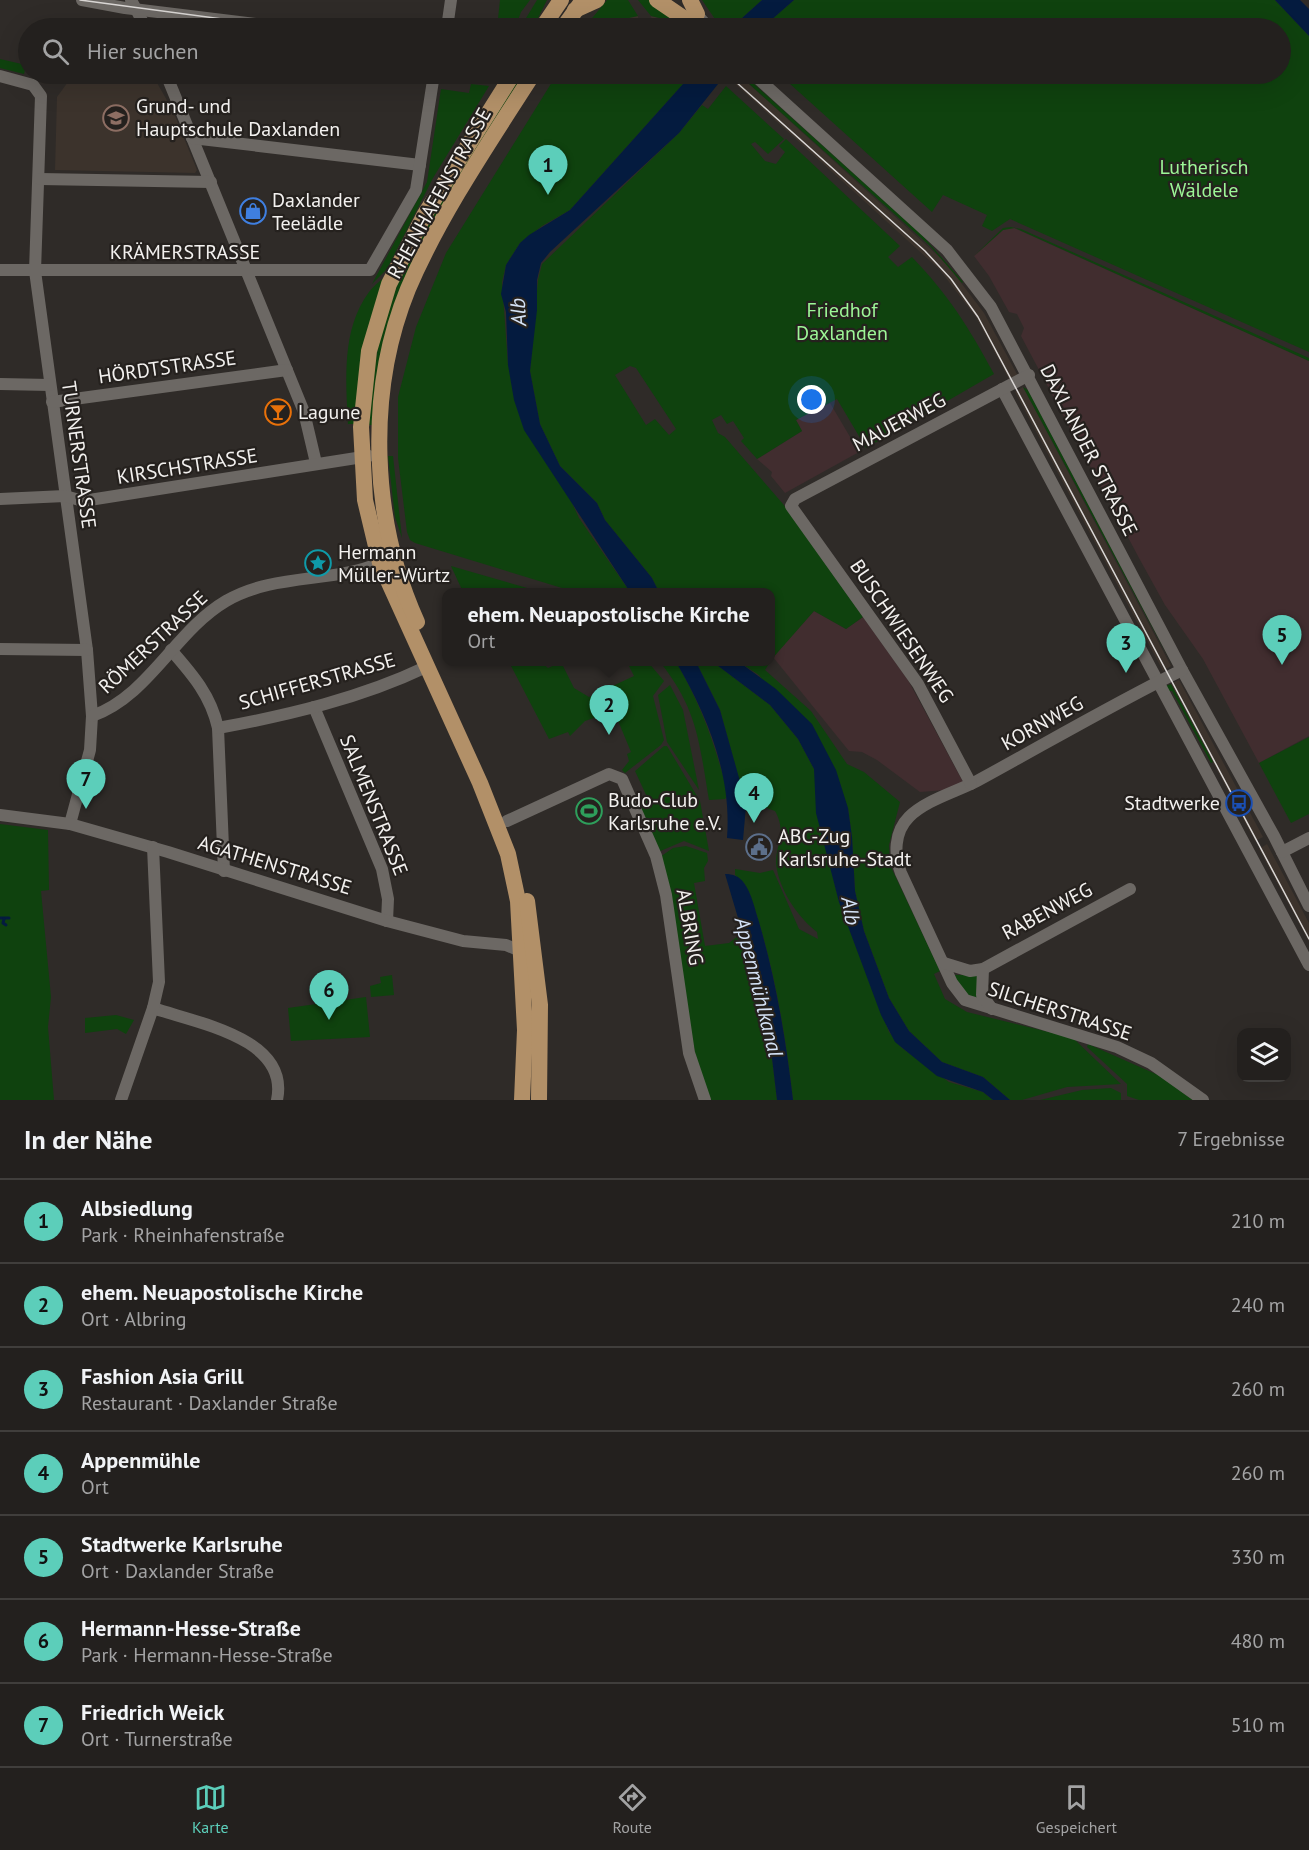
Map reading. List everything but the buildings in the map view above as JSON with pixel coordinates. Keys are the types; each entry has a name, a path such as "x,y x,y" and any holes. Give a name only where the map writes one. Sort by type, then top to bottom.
{"main road":[{"path":"549,18 561,0"},
{"path":"570,18 579,5 597,0"},
{"path":"657,0 693,16"},
{"name":"RHEINHAFENSTRASSE","path":"507,84 425,214 389,284 365,371 362,456 365,500 380,563 480,783 505,844 518,901 525,1030 522,1100"},
{"name":"RHEINHAFENSTRASSE","path":"527,84 429,246 408,290 395,328 385,375 380,455 385,507 399,574 414,615 507,821 523,869 541,1023 538,1100"}],"street":[{"path":"82,0 222,18"},
{"path":"448,18 451,0"},
{"path":"666,0 693,16"},
{"path":"685,0 693,16"},
{"name":"TURNERSTRASSE","path":"0,76 18,81"},
{"name":"TURNERSTRASSE","path":"28,84 38,90 42,104 35,270 87,650 92,716 90,750 70,824"},
{"path":"170,84 287,370 308,425 316,463"},
{"path":"192,138 420,165 432,84"},
{"name":"DAXLANDER STRASSE","path":"764,84 946,250 991,307 1309,906"},
{"name":"KRÄMERSTRASSE","path":"0,270 370,270 413,197 420,165"},
{"path":"40,179 211,182"},
{"name":"HÖRDTSTRASSE","path":"52,402 287,370"},
{"name":"MAUERWEG","path":"791,506 795,499 1029,375"},
{"path":"0,384 50,385"},
{"path":"1002,390 1309,965"},
{"name":"KIRSCHSTRASSE","path":"0,499 65,496 83,501 277,472 316,463 380,455"},
{"name":"BUSCHWIESENWEG","path":"791,506 918,684 971,784"},
{"name":"RÖMERSTRASSE","path":"92,716 118,705 209,613 245,592 281,582 380,563"},
{"path":"0,649 87,650"},
{"path":"171,650 201,686 214,712 218,728 224,871"},
{"name":"SCHIFFERSTRASSE","path":"218,728 314,707 384,686 426,667"},
{"name":"KORNWEG","path":"920,809 971,784 1182,670"},
{"name":"SALMENSTRASSE","path":"314,707 382,869 388,899 387,921"},
{"name":"ALBRING","path":"507,821 609,774 622,779 656,856 671,924 689,1053 705,1100"},
{"name":"SILCHERSTRASSE","path":"920,809 904,823 898,839 896,855 901,873 952,982 965,1000 1125,1050 1168,1074 1203,1100"},
{"name":"AGATHENSTRASSE","path":"0,815 70,824 387,921 463,941 506,945 534,960"},
{"path":"1282,852 1309,838"},
{"path":"121,1100 153,1008 159,970 152,876 153,848"},
{"name":"RABENWEG","path":"983,969 1131,889"},
{"path":"944,963 964,970 983,969 982,995 992,1009"},
{"path":"153,1008 242,1039 259,1048 276,1071 279,1086 277,1100"}],"shaded area":[{"name":"Grund- und Hauptschule Daxlanden","path":"67,84 158,84 173,111 197,170 195,173 55,170 57,97"},
{"path":"735,84 749,84 946,263 984,313 1018,376 1010,381 976,317 939,269"},
{"path":"1012,227 1309,361 1309,736 1259,763 1203,659 1165,605 1139,558 1021,336 1024,328 1017,314 1009,312 989,276 974,256 1003,230"},
{"path":"1023,387 1171,666 1163,671 1015,392"},
{"path":"830,403 859,452 785,493 771,476 772,472 757,459 802,431 796,420"},
{"path":"814,611 846,629 863,617 908,680 963,782 946,790 920,792 877,760 862,752 849,751 775,659 775,655"},
{"path":"1179,680 1263,837 1255,841 1171,684"},
{"path":"1267,844 1309,923 1309,942 1259,849"}],"green space":[{"path":"500,0 530,0 519,18 498,18"},
{"path":"537,0 547,0 538,18 526,18"},
{"path":"607,0 628,0 638,16 629,18 592,18"},
{"path":"638,0 649,0 673,18 659,18 651,16"},
{"path":"702,0 762,0 742,18 714,18"},
{"name":"Lutherisch Wäldele","path":"794,0 1275,0 1309,36 1309,352 1010,219 992,231 982,226 987,215 943,195 932,212 790,84 1291,84 1291,18 773,18"},
{"path":"0,59 18,63 18,72 0,68"},
{"path":"471,84 489,86 433,178 387,269 372,284 427,182 441,89 469,93"},
{"path":"515,84 519,84 419,255 376,425 367,425 379,343 397,285 428,222"},
{"path":"551,84 683,84 570,210 542,226 520,243 506,265 502,282 508,365 579,518 627,588 562,588 410,540 407,532 398,458 398,397 416,327 446,253"},
{"path":"749,84 754,84 922,235 962,283 930,246"},
{"name":"Friedhof Daxlanden","path":"726,86 784,139 768,154 755,142 751,144 765,161 776,164 785,152 779,146 786,139 900,246 888,257 898,267 912,257 937,285 958,312 994,374 866,448 837,399 796,420 802,431 757,459 741,441 744,438 733,421 727,424 721,415 712,420 718,433 725,437 783,504 863,617 846,629 814,611 775,655 775,588 657,588 652,578 605,520 597,503 560,466 540,424 530,371 538,280 542,264 679,133 702,105 708,109","holes":["630,366 636,368 676,429 669,435 655,419 646,425 615,375"]},
{"path":"1011,227 1021,229 1309,358 1309,361 1015,228 1003,230 974,256 1003,228"},
{"path":"389,273 355,424 348,424 347,356 354,322 369,292"},
{"path":"1023,387 1028,390 1173,666"},
{"path":"388,456 393,456 402,538 395,517"},
{"path":"451,566 527,588 461,588"},
{"path":"511,666 546,666 548,668 563,666 574,688 589,697 634,676 629,666 651,666 664,681 653,696 664,740 661,745 625,773 622,770 629,761 627,754 631,752 614,711 585,721 570,736 568,732 549,739"},
{"path":"663,666 678,666 693,694 718,760 728,795 725,799 709,800 695,727 690,711 673,679"},
{"path":"698,666 718,666 770,705 798,739 814,769 823,835 839,902 889,1032 902,1048 949,1082 983,1092 993,1100 793,1100 782,1021 765,943 749,892 744,883 735,875 735,869 760,873 773,870 799,929 818,939 817,932 792,905 779,879 776,862 781,828 775,811 764,807 746,806 720,710"},
{"path":"745,666 768,666 765,670 811,711 847,764 864,772 900,802 889,845 890,865 940,971 934,974 945,999 967,1012 1073,1038 1121,1084 1067,1087 1022,1100 1010,1100 983,1077 942,1062 909,1031 889,998 864,931 855,891 848,808 759,675"},
{"path":"1171,684 1213,762 1211,763 1172,691 1168,691 1166,686"},
{"path":"670,685 683,710 699,790 667,742 658,695"},
{"path":"1309,737 1309,814 1291,823 1259,763"},
{"path":"664,746 667,746 700,801 709,851 684,841 658,852 638,804 648,799 635,771"},
{"path":"0,824 48,830 49,890 41,891 51,997 48,1027 54,1100 0,1100"},
{"path":"686,846 707,853 708,861 704,868 705,881 694,883 705,946 729,943 743,932 767,1016 777,1100 710,1100 698,1070 660,857 673,848"},
{"path":"392,975 394,995 371,997 370,986 381,983 380,977"},
{"path":"952,975 979,975 977,1001 961,991"},
{"path":"366,997 370,1037 291,1041 288,1008"},
{"path":"116,1015 134,1020 126,1034 117,1029 85,1033 85,1018"},
{"path":"1088,1044 1158,1075 1193,1100 1139,1100 1127,1096 1127,1084 1087,1047"},
{"path":"1111,1088 1121,1093 1121,1100 1040,1100 1082,1090"}],"water":[{"path":"762,0 794,0 773,18 742,18"},
{"path":"1275,0 1300,0 1309,9 1309,36"},
{"name":"Alb","path":"683,84 718,84 679,133 550,252 541,263 537,280 537,310 530,371 540,424 560,466 597,503 605,520 652,578 657,588 627,588 524,430 514,400 508,365 506,312 501,294 506,265 520,243 529,235 570,210"},
{"path":"678,666 698,666 720,710 746,806 743,840 727,838 726,791 721,769 707,724"},
{"name":"Alb","path":"718,666 744,666 776,689 812,724 836,770 848,808 855,891 864,931 889,998 909,1031 942,1062 983,1077 1010,1100 993,1100 983,1092 937,1076 895,1042 881,1015 839,902 816,813 814,769 798,739 770,705"},
{"name":"Appenmühlkanal","path":"725,874 736,876 742,881 755,907 784,1033 793,1100 777,1100 767,1016"}],"waterway":[{"path":"0,918 9,918"},
{"path":"4,919 3,923 6,925"}],"tram line":[{"path":"80,0 214,18"},
{"path":"738,84 925,251 951,279 978,317 1309,939"}],"place":[{"name":"Grund- und Hauptschule Daxlanden","path":"116,118"},
{"name":"Albsiedlung","path":"548,195"},
{"name":"Daxlander Teelädle","path":"253,211"},
{"name":"Lagune","path":"278,412"},
{"name":"Hermann Müller-Würtz","path":"318,563"},
{"name":"Stadtwerke Karlsruhe","path":"1282,665"},
{"name":"Fashion Asia Grill","path":"1126,673"},
{"name":"ehem. Neuapostolische Kirche","path":"609,735"},
{"name":"Stadtwerke","path":"1239,803"},
{"name":"Friedrich Weick","path":"86,809"},
{"name":"Budo-Club Karlsruhe e.V.","path":"589,811"},
{"name":"Appenmühle","path":"754,823"},
{"name":"ABC-Zug Karlsruhe-Stadt","path":"759,847"},
{"name":"Hermann-Hesse-Straße","path":"329,1020"}]}
